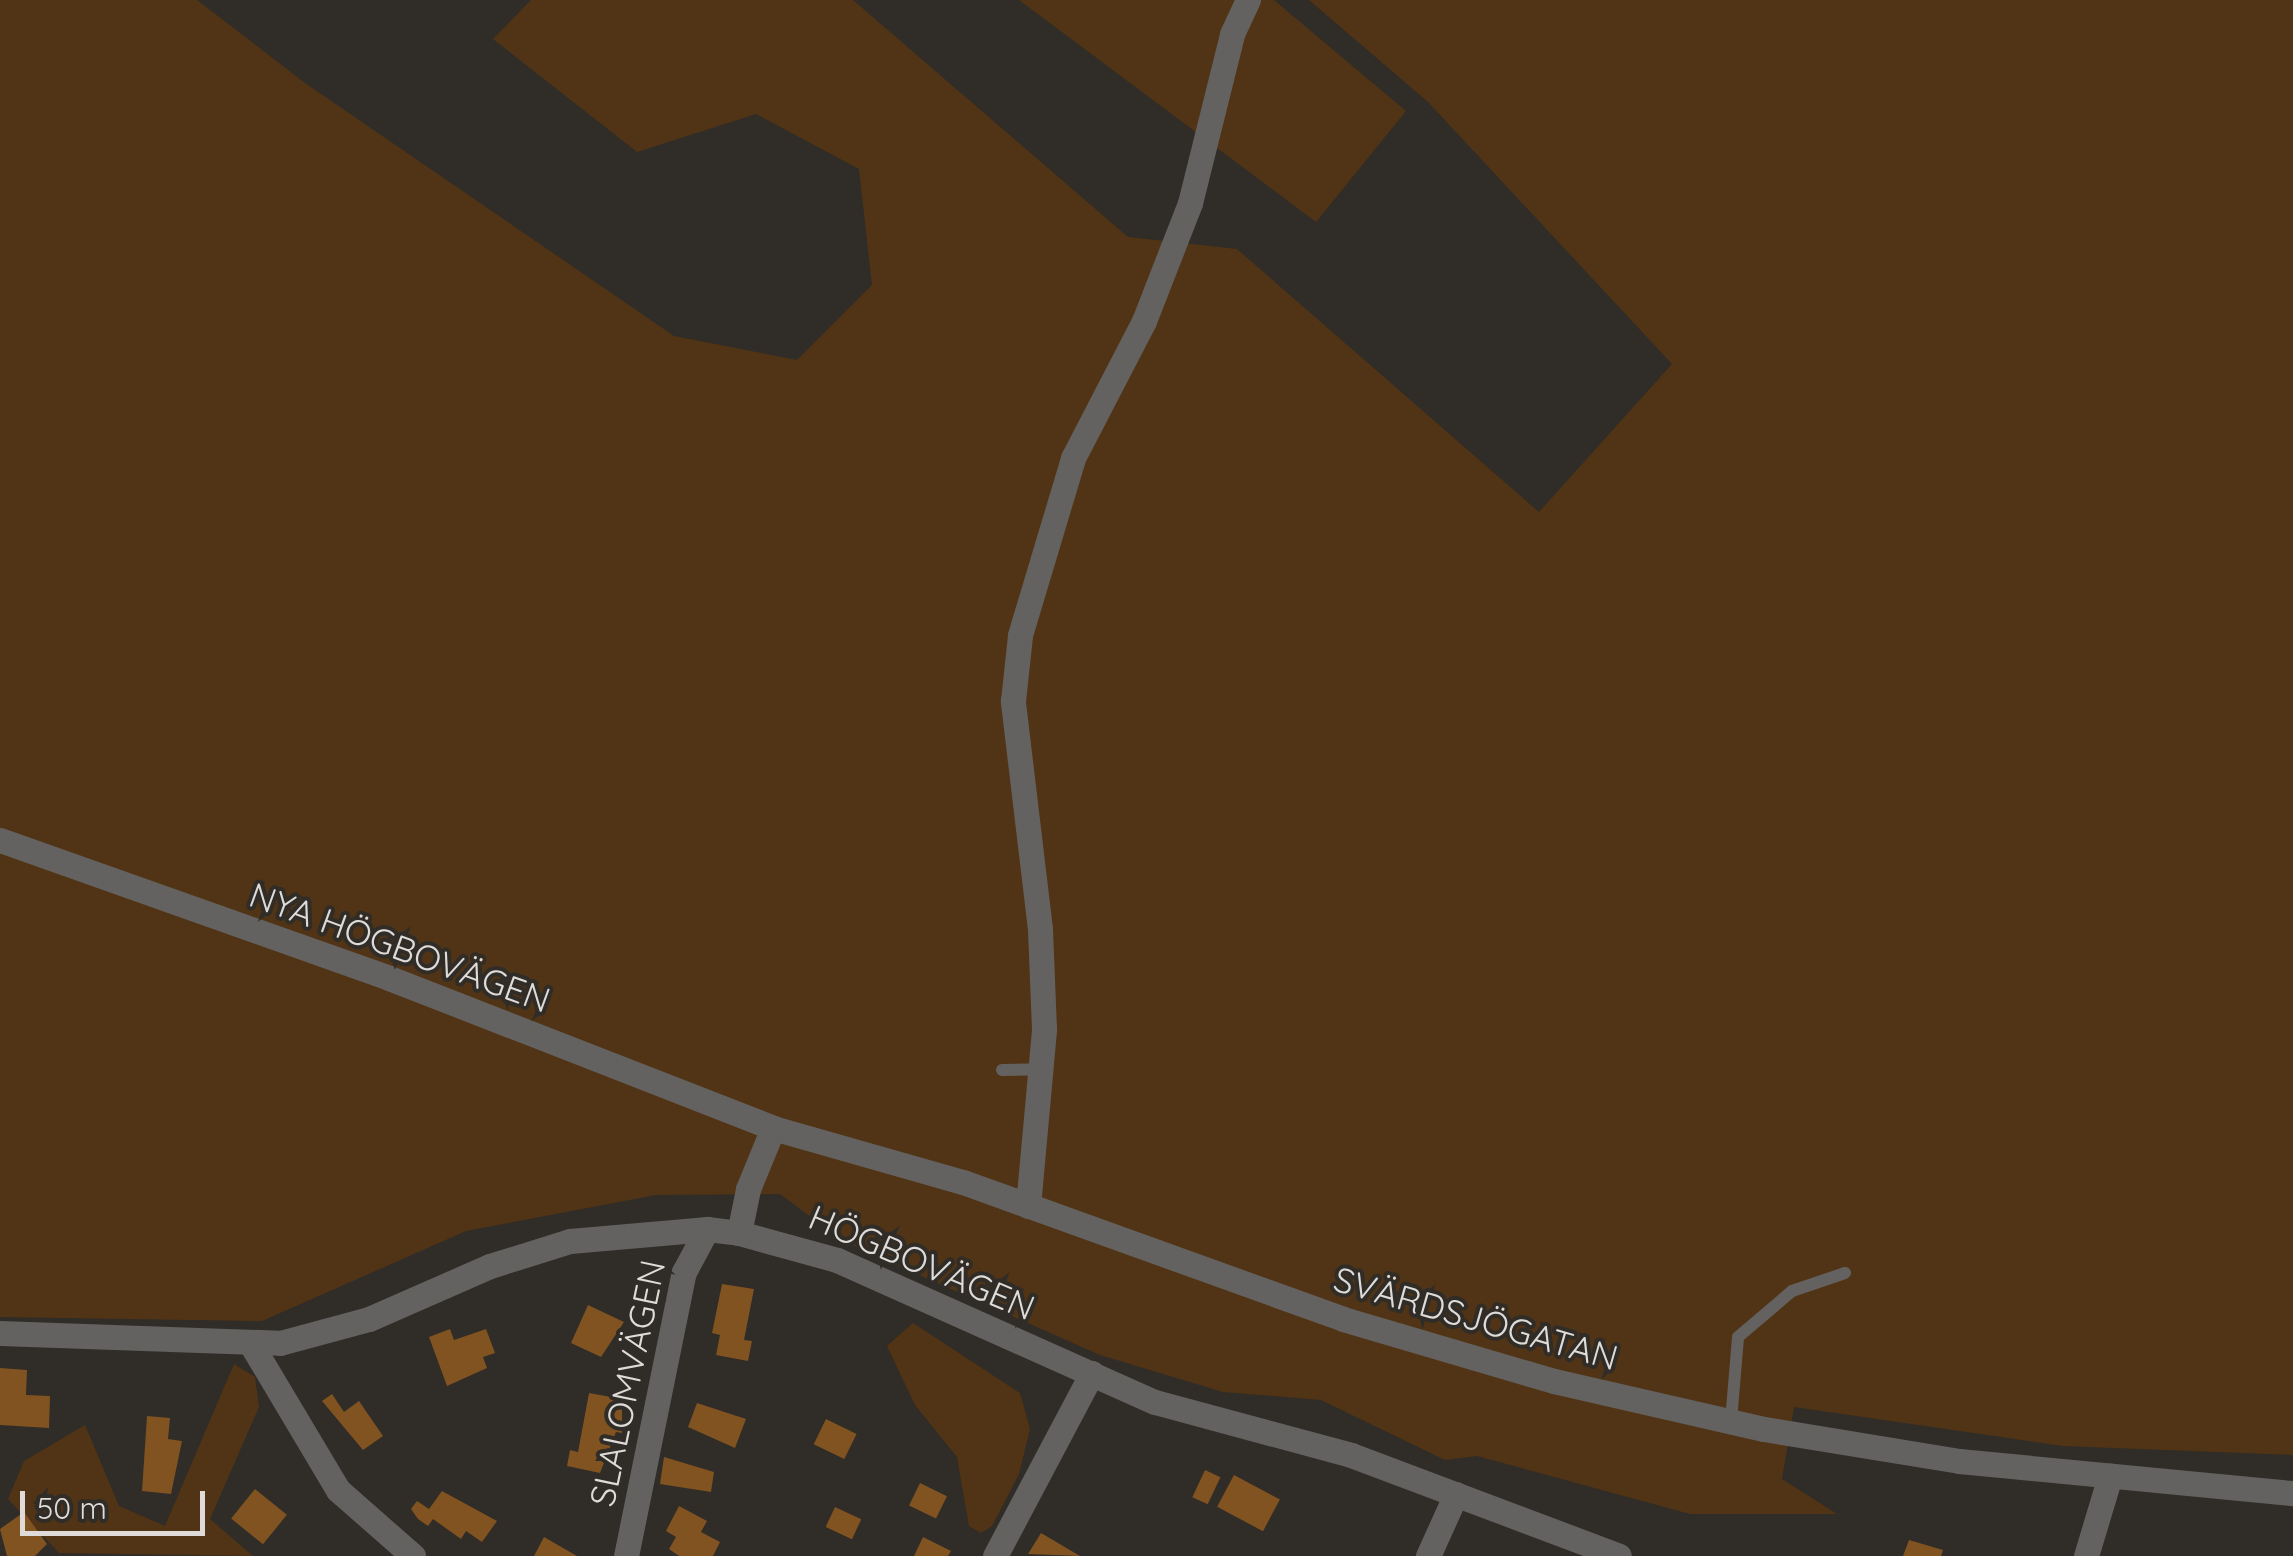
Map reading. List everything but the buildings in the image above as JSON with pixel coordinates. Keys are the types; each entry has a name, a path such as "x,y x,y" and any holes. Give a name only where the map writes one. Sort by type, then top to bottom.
{"street":[{"path":"1028,1206 1044,1069 1041,942 1013,701 1020,635 1073,458 1144,321 1190,203 1232,34 1248,0"},
{"name":"NYA HÖGBOVÄGEN","path":"0,840 389,978 773,1128"},
{"path":"740,1233 748,1190 773,1128"},
{"name":"SVÄRDSJÖGATAN","path":"773,1128 1028,1206 1343,1319 1554,1381 1732,1422 1959,1461 2293,1494"},
{"name":"HÖGBOVÄGEN","path":"0,1333 252,1344 369,1319 542,1248 707,1229 740,1233 836,1260 1092,1374 1199,1417 1351,1455 1620,1556"},
{"name":"SLALOMVÄGEN","path":"626,1556 684,1272 707,1229"},
{"path":"252,1344 338,1490 413,1556"},
{"path":"995,1556 1092,1374"},
{"path":"2086,1556 2110,1476"},
{"path":"1428,1556 1456,1494"}],"lane":[{"path":"1002,1070 1044,1069"},
{"path":"1732,1422 1738,1337 1792,1291 1845,1273"}],"shaded area":[{"path":"0,0 197,0 305,83 674,336 797,360 872,285 859,169 756,114 637,152 493,39 531,0 853,0 1128,237 1237,249 1539,512 1672,364 1428,102 1309,0 2293,0 2293,1455 2063,1446 1794,1407 1782,1479 1837,1514 1690,1514 1477,1456 1445,1460 1321,1400 1223,1392 1100,1355 843,1241 780,1194 656,1195 466,1231 262,1321 0,1317"},
{"path":"1019,0 1274,0 1406,111 1316,222"},
{"path":"913,1323 1020,1393 1030,1429 1019,1474 992,1526 981,1533 969,1526 957,1457 915,1405 887,1346"},
{"path":"234,1364 255,1377 259,1407 210,1519 253,1556 59,1553 8,1499 24,1461 85,1425 119,1506 165,1526"}]}
